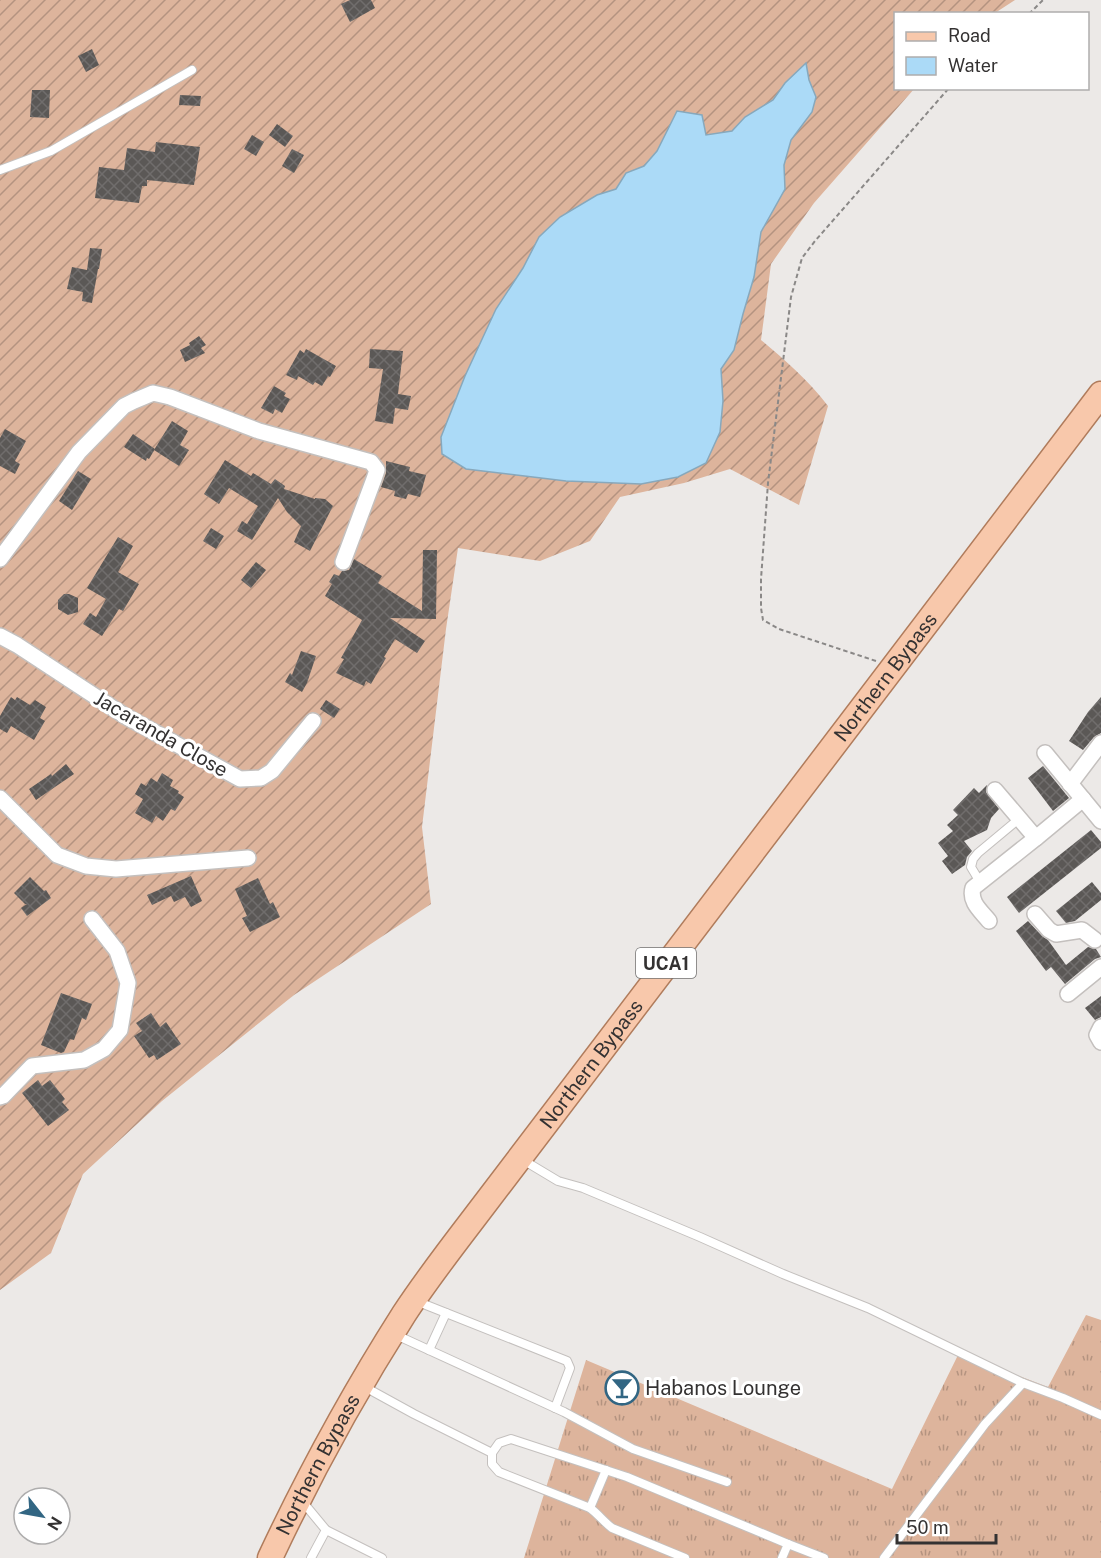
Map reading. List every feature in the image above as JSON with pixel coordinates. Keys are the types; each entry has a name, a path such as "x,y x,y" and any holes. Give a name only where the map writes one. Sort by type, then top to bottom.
{"main road":[{"name":"Northern Bypass","path":"270,1558 299,1497 362,1385 414,1300 519,1157 1101,394"}],"street":[{"path":"0,559 79,452 124,406 153,393 170,397 259,431 371,462 377,470 343,562"},
{"name":"Jacaranda Close","path":"0,636 124,716 240,778 261,778 272,771 313,721"},
{"path":"1070,784 1101,743"},
{"path":"1045,753 1101,821"},
{"path":"995,790 1036,838"},
{"path":"0,798 57,855 86,866 116,869 248,858"},
{"path":"990,921 973,901 971,894 973,888 1083,799"},
{"path":"1035,914 1056,934 1082,930 1099,942"},
{"path":"0,1097 32,1066 84,1060 104,1049 120,1030 128,983 117,951 92,919"},
{"path":"1068,994 1101,967"},
{"path":"1101,1027 1097,1035 1101,1042"}],"lane":[{"path":"0,170 51,151 192,70"},
{"path":"980,882 971,867 973,859 1020,818"},
{"path":"519,1157 558,1180 583,1188 868,1308 1023,1383 1101,1415"},
{"path":"414,1300 567,1361 570,1368 555,1408"},
{"path":"429,1350 447,1313"},
{"path":"393,1333 555,1408 633,1449 726,1482"},
{"path":"884,1558 985,1424 1023,1383"},
{"path":"362,1385 492,1453"},
{"path":"685,1558 612,1528 590,1508 499,1472 492,1464 492,1453 500,1443 511,1439 627,1477 824,1558"},
{"path":"590,1508 606,1470"},
{"path":"299,1497 326,1530 382,1558"},
{"path":"311,1558 326,1530"},
{"path":"782,1558 788,1544"}],"path":[{"path":"1031,12 1043,0"},
{"path":"892,667 779,629 763,620 760,579 768,483 791,297 802,258 947,90"}],"green space":[{"path":"0,0 1015,0 997,12 894,12 894,90 913,90 814,203 771,264 761,340 805,379 828,406 799,505 730,469 684,483 620,497 590,541 540,561 458,548 422,827 431,904 294,995 162,1101 83,1174 51,1253 0,1290"},
{"path":"1086,1315 1101,1320 1101,1558 524,1558 586,1360 892,1489 959,1353 1048,1387"}],"water":[{"path":"806,63 809,80 816,97 812,112 791,140 784,165 785,189 761,232 754,277 734,350 721,369 723,401 720,432 706,463 678,477 641,484 566,481 466,469 442,454 441,437 465,376 496,309 523,268 539,237 560,217 597,195 616,189 626,173 644,166 657,151 677,111 702,115 706,135 732,131 745,117 773,100 785,83"}],"building":[{"path":"350,0 371,0 375,8 350,22 341,4"},
{"path":"92,49 99,65 86,72 78,56"},
{"path":"32,90 50,90 49,118 30,117"},
{"path":"180,95 201,96 200,106 179,105"},
{"path":"277,124 293,136 285,147 269,135"},
{"path":"252,135 264,142 256,156 244,149"},
{"path":"156,142 200,147 194,185 147,180 147,186 142,186 139,203 95,198 99,167 124,170 127,148 155,152"},
{"path":"292,149 304,155 294,173 282,166"},
{"path":"90,248 102,249 92,303 82,301 83,292 67,289 72,267 87,270"},
{"path":"199,336 206,345 201,348 205,353 185,362 180,350 190,345 189,343"},
{"path":"306,349 336,366 322,386 315,382 313,385 298,376 297,380 286,375 300,350 304,353"},
{"path":"370,349 403,351 398,394 411,396 408,410 395,408 393,424 375,421 383,369 369,368"},
{"path":"274,386 286,393 284,396 290,399 282,413 275,409 273,414 261,408"},
{"path":"172,421 188,431 180,445 189,450 179,466 154,450"},
{"path":"5,429 26,441 15,461 20,464 15,474 0,466 0,438"},
{"path":"133,434 155,449 146,461 124,447"},
{"path":"225,460 251,476 253,473 271,484 275,479 285,486 284,489 315,499 325,499 333,506 310,551 294,542 301,526 287,512 278,498 252,540 237,531 242,521 247,524 258,506 229,488 219,504 204,494"},
{"path":"386,461 410,467 409,471 426,475 420,497 408,494 406,499 394,496 395,491 381,487 386,473"},
{"path":"78,471 91,479 72,510 59,501"},
{"path":"211,528 224,536 216,549 203,541"},
{"path":"118,537 133,546 118,572 139,584 123,611 119,609 102,636 83,624 90,613 96,617 106,599 87,588"},
{"path":"423,550 437,550 436,619 390,618 425,641 417,653 395,639 371,684 366,681 364,686 336,673 344,659 341,658 362,620 325,596 332,584 329,582 334,574 339,576 342,571 349,570 354,559 382,576 378,583 422,611"},
{"path":"256,562 266,570 251,588 241,580"},
{"path":"64,594 78,598 78,612 68,615 58,609 58,600"},
{"path":"301,651 316,656 302,692 285,682 290,673 292,675"},
{"path":"11,697 15,700 17,697 30,705 35,700 46,707 40,718 45,721 34,740 11,726 7,733 0,729 0,716"},
{"path":"1101,697 1101,733 1094,737 1083,750 1069,741"},
{"path":"326,700 340,709 334,718 320,709"},
{"path":"66,764 74,774 36,800 29,789 51,774 52,776"},
{"path":"1043,766 1069,798 1053,811 1028,778"},
{"path":"162,773 173,780 170,786 184,797 175,811 171,809 163,821 156,816 152,823 135,813 143,799 135,794 141,783 146,786 151,778 157,782"},
{"path":"987,785 986,792 999,809 991,818 987,830 964,841 972,851 965,865 952,874 942,861 948,856 938,843 953,831 947,825 958,815 953,810 974,788 979,793"},
{"path":"1091,830 1101,842 1101,848 1019,913 1007,897"},
{"path":"191,876 202,901 191,907 185,897 174,902 171,896 152,905 147,895"},
{"path":"30,877 44,891 46,890 51,898 27,916 21,908 27,904 14,893"},
{"path":"258,878 270,904 273,902 280,917 250,932 242,918 247,916 235,889"},
{"path":"1092,882 1101,893 1101,900 1075,921 1066,923 1056,911"},
{"path":"1028,921 1048,940 1066,965 1088,947 1096,949 1101,957 1095,959 1065,984 1051,967 1046,971 1016,931"},
{"path":"61,993 92,1004 86,1020 82,1018 74,1040 70,1039 64,1052 61,1053 41,1045"},
{"path":"1101,996 1101,1017 1095,1020 1085,1008"},
{"path":"151,1013 160,1027 166,1022 181,1044 157,1060 154,1055 149,1058 134,1036 142,1031 136,1023"},
{"path":"38,1080 42,1086 50,1080 65,1099 62,1102 69,1110 48,1126 22,1093"}],"place":[{"name":"Habanos Lounge","path":"622,1388"}]}
